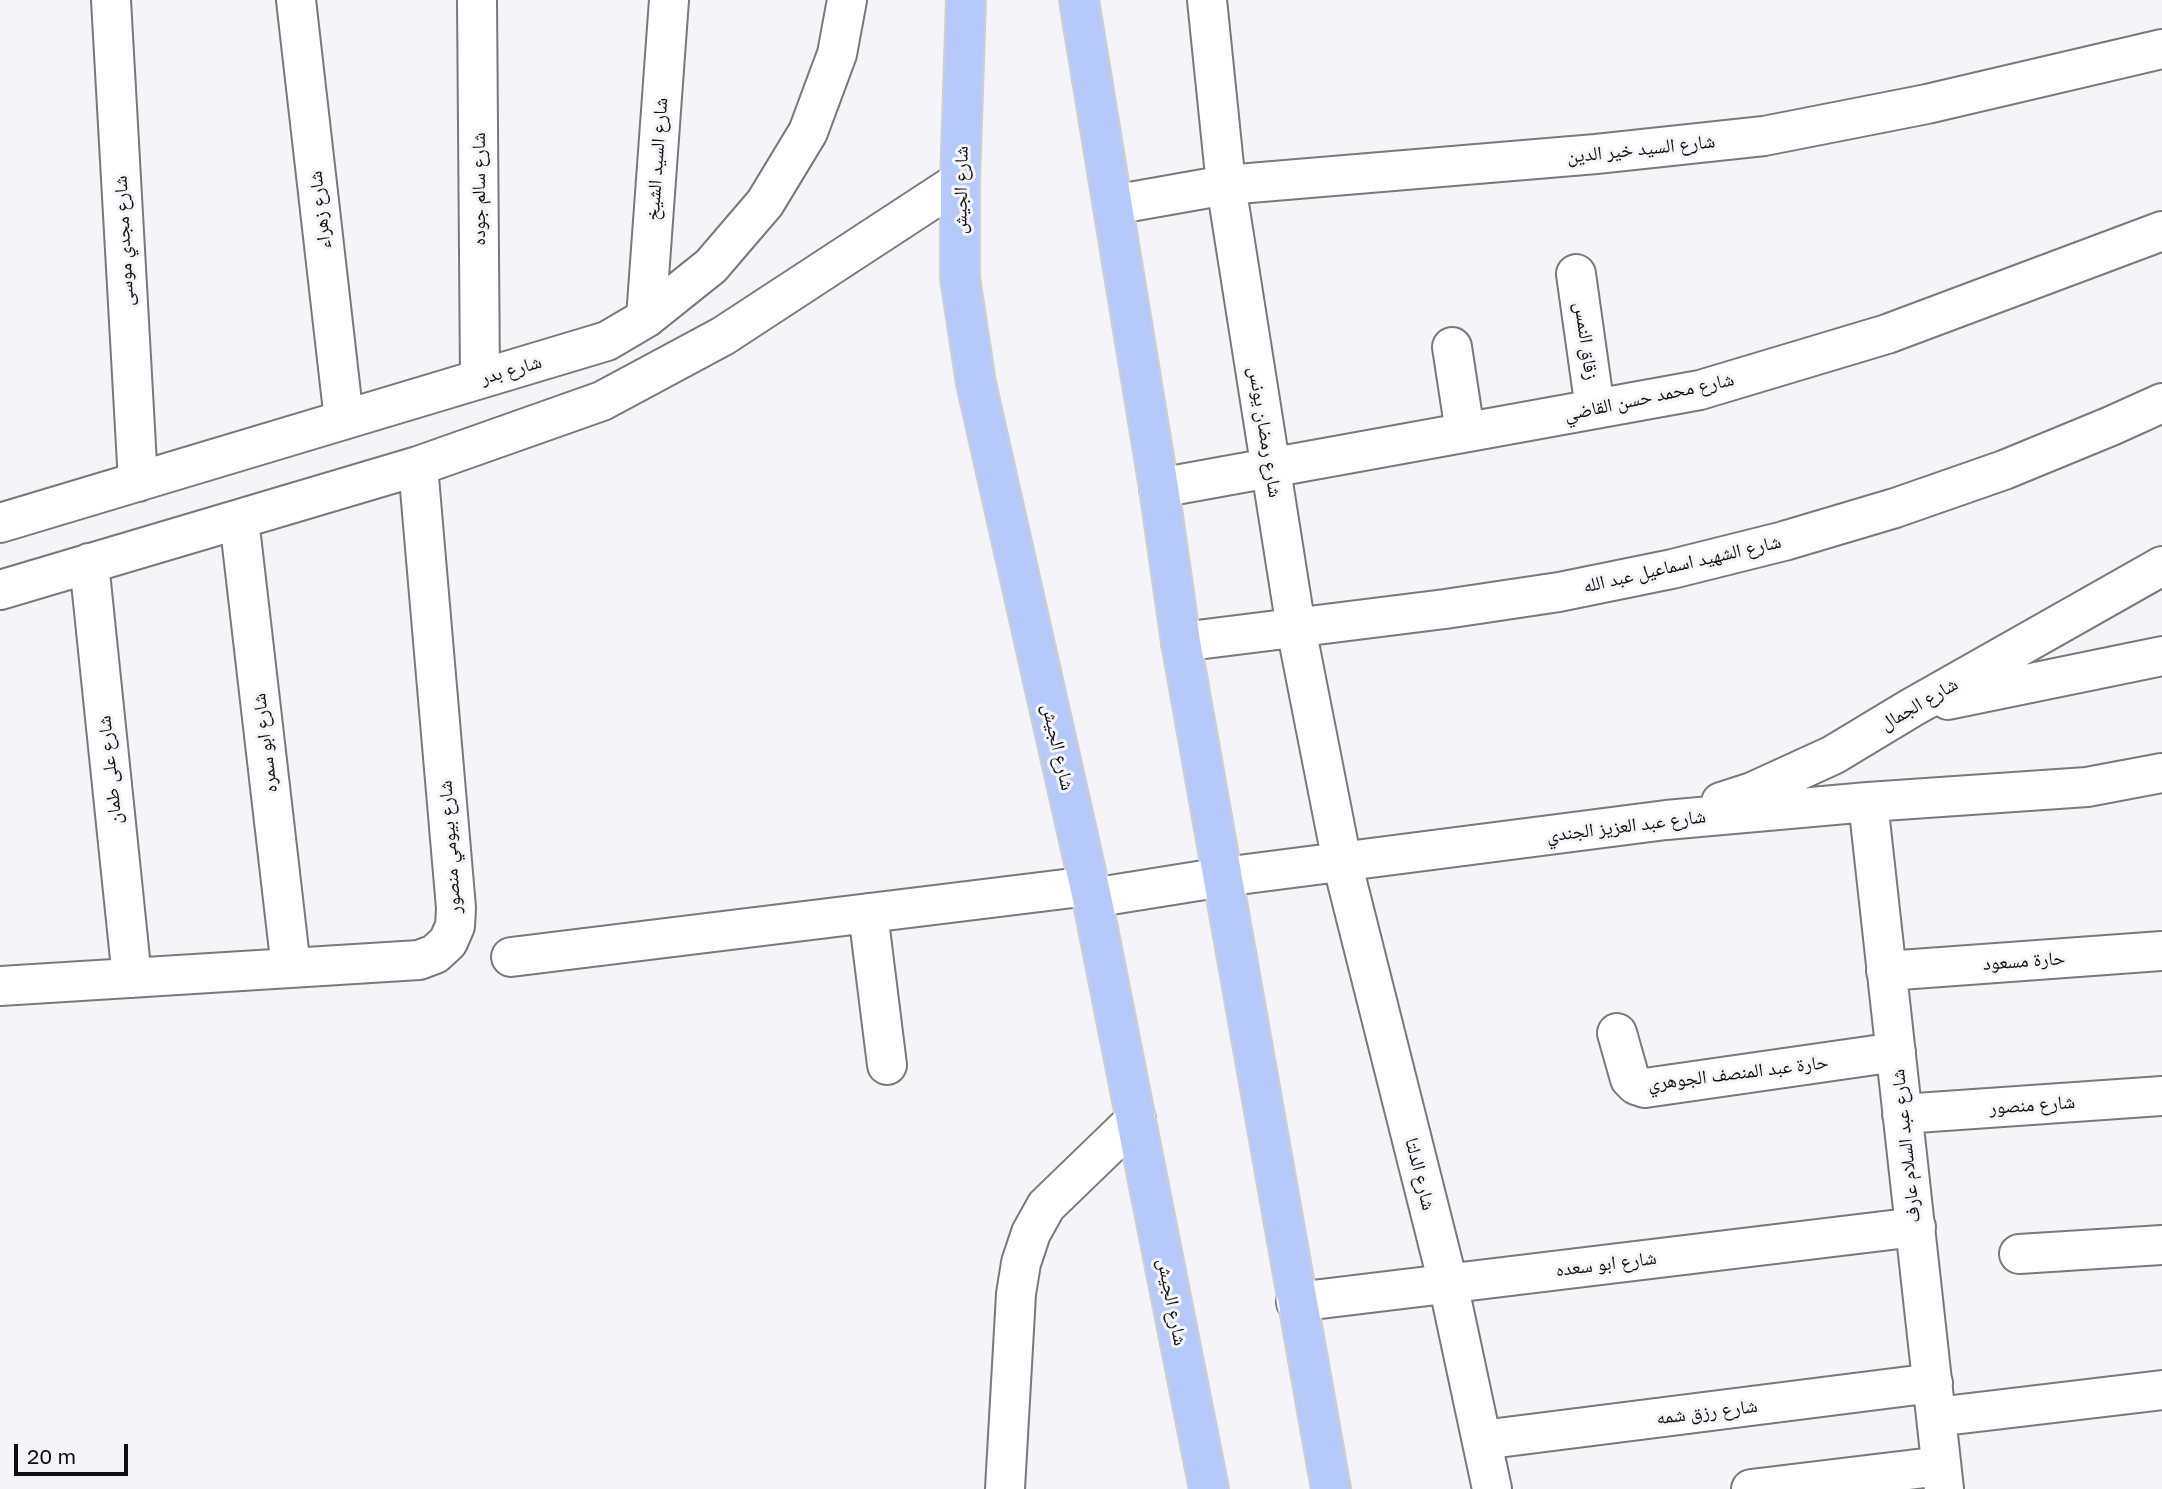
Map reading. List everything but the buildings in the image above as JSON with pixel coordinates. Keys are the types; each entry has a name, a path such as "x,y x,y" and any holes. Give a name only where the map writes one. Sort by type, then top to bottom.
{"main road":[{"name":"شارع الجيش","path":"966,0 960,278 976,383 1091,892 1209,1489"},
{"path":"1079,0 1159,488 1181,642 1331,1489"}],"street":[{"name":"شارع مجدي موسى","path":"111,0 138,482"},
{"name":"شارع زهراء","path":"296,0 344,420"},
{"name":"شارع سالم جوده","path":"477,0 480,379"},
{"name":"شارع السيد الشيخ","path":"646,318 669,0"},
{"name":"شارع بدر","path":"0,523 607,341 646,318 710,266 765,203 808,132 837,54 847,0"},
{"name":"شارع رمضان يونس","path":"1206,0 1226,185 1296,628 1342,862"},
{"name":"شارع السيد خير الدين","path":"1113,205 1226,185 1596,154 1764,136 1927,104 2162,48"},
{"path":"0,590 418,466 602,401 723,336 960,181"},
{"name":"شارع محمد حسن القاضي","path":"1159,488 1700,390 1887,334 2162,231"},
{"name":"زقاق النمس","path":"1576,274 1595,409"},
{"path":"1452,347 1465,432"},
{"name":"شارع الشهيد اسماعيل عبد الله","path":"1181,642 1559,592 1672,569 1784,541 1895,508 2004,470 2162,403"},
{"name":"شارع بيومي منصور","path":"0,986 419,960 435,954 448,942 455,926 456,908 418,466"},
{"name":"شارع ابو سمره","path":"239,519 291,968"},
{"name":"شارع على طمان","path":"89,563 132,978"},
{"name":"شارع الجمال","path":"1666,820 1752,792 1833,755 2162,566"},
{"path":"1911,708 2162,656"},
{"name":"شارع عبد العزيز الجندي","path":"511,957 868,913 1223,877 1666,820 1868,802 2087,787 2162,773"},
{"name":"شارع عبد السلام عارف","path":"1868,802 1943,1478"},
{"name":"شارع الدلتا","path":"1342,862 1447,1283 1492,1489"},
{"path":"868,913 887,1065"},
{"name":"حارة مسعود","path":"1886,971 2162,951"},
{"name":"حارة عبد المنصف الجوهري","path":"1617,1033 1630,1079 1644,1088 1896,1052"},
{"name":"شارع منصور","path":"1902,1114 2162,1096"},
{"path":"1005,1489 1016,1294 1021,1263 1031,1233 1046,1206 1136,1119"},
{"name":"شارع ابو سعده","path":"1296,1302 1916,1227"},
{"path":"2019,1254 2162,1245"},
{"name":"شارع رزق شمه","path":"1482,1440 1934,1400 2162,1390"},
{"path":"1751,1489 1943,1478"}]}
